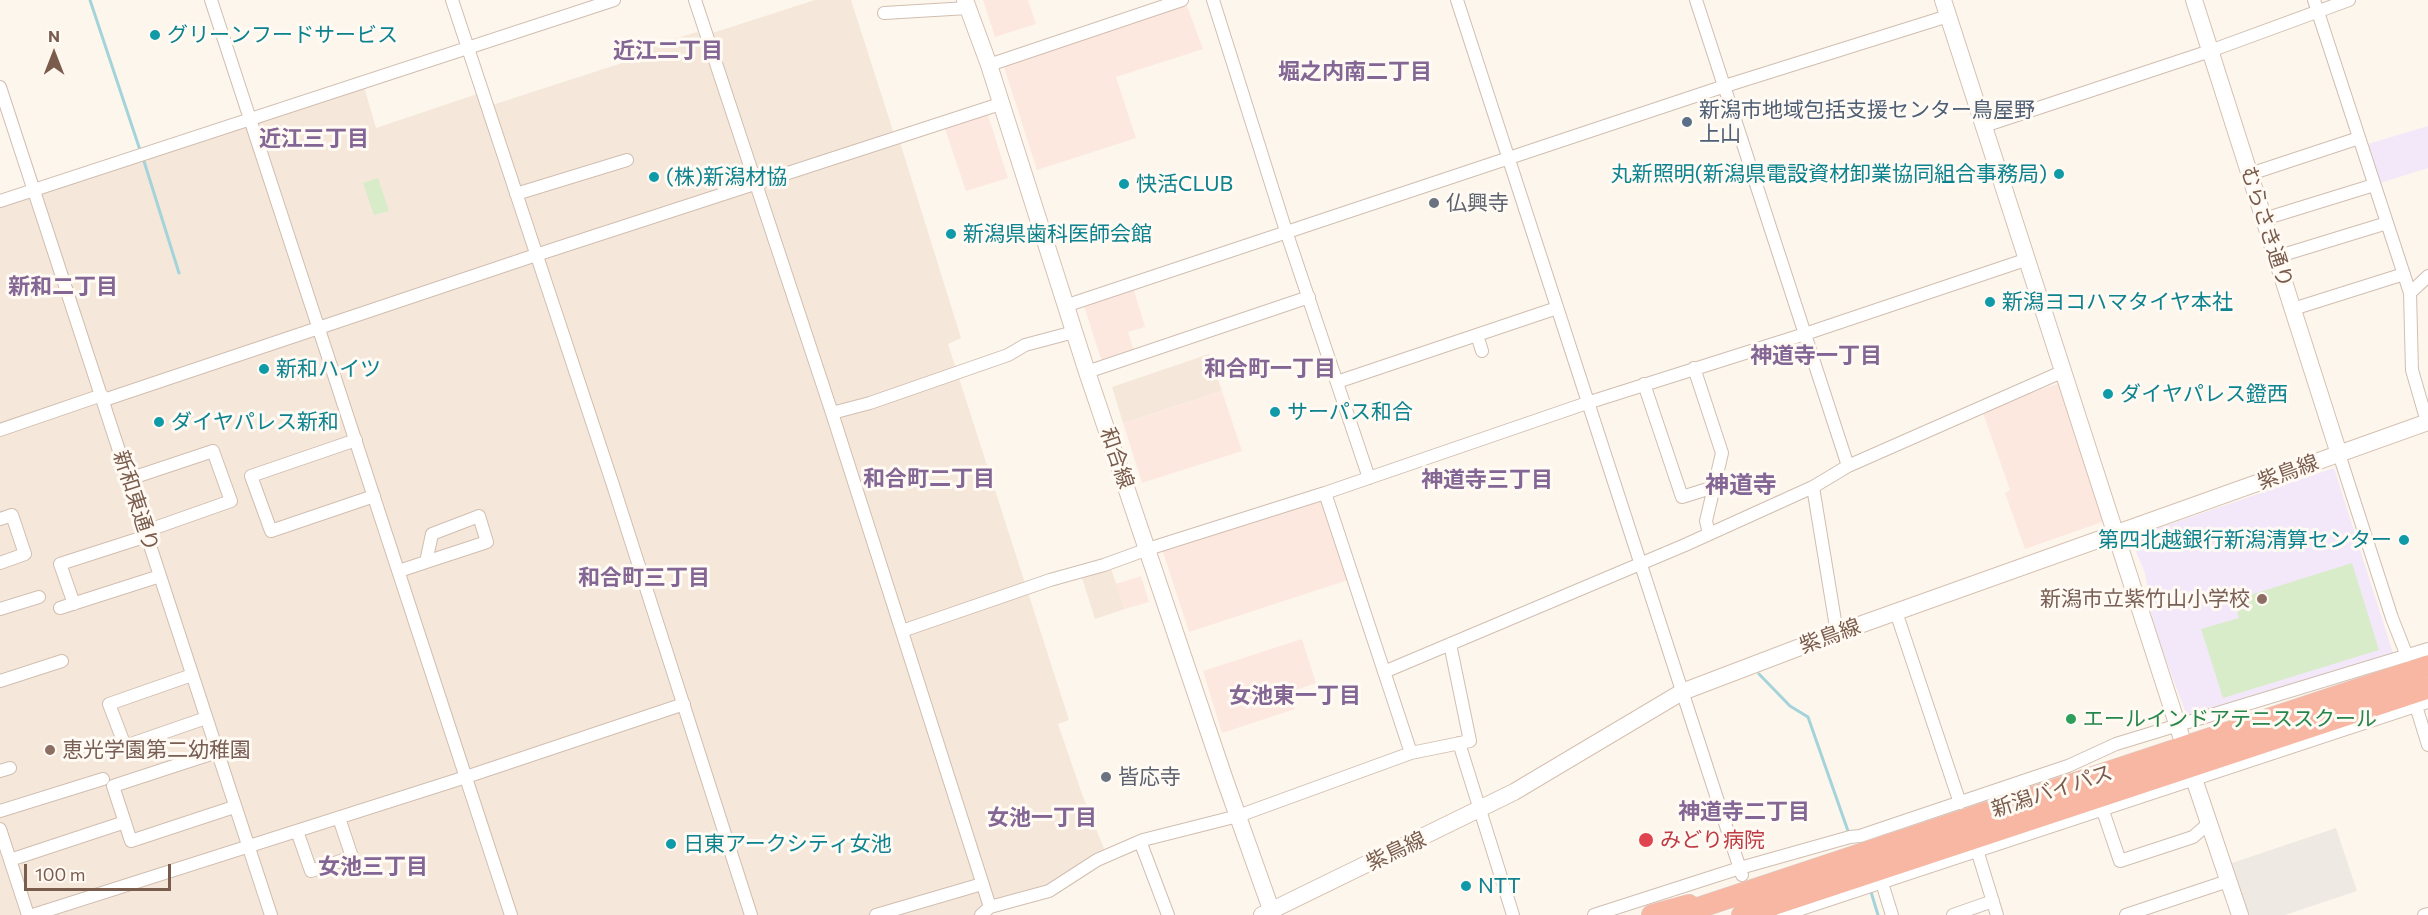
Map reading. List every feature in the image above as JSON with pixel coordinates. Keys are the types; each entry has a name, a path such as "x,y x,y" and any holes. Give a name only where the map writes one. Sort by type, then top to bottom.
{"highway":[{"name":"新潟バイパス","path":"1677,915 2428,666"},
{"name":"新潟バイパス","path":"1742,915 2428,688"},
{"path":"1652,915 1803,873"}],"street":[{"path":"211,0 511,915"},
{"path":"452,0 684,704 751,915"},
{"path":"0,201 614,0"},
{"path":"694,0 902,631 982,884 986,912 1049,891 1096,860 1140,841 1238,816 1411,753 1470,741 1450,644"},
{"path":"988,65 1182,0"},
{"path":"1213,0 1286,231 1369,478"},
{"path":"1456,0 1741,871"},
{"path":"1696,0 1848,466"},
{"path":"1984,126 2210,51 2316,6 2349,0"},
{"name":"むらさき通り","path":"2198,1 2210,51 2339,454"},
{"path":"884,13 967,4"},
{"name":"和合線","path":"967,4 1065,306 1269,913"},
{"path":"2316,6 2410,292 2412,370 2427,422"},
{"path":"1065,306 1725,86 1946,8 2179,731"},
{"name":"新和東通り","path":"0,89 271,915"},
{"path":"0,430 319,329 536,255 1000,104"},
{"path":"2250,174 2359,138"},
{"path":"516,194 627,160"},
{"path":"2264,219 2374,185"},
{"path":"2276,257 2387,223"},
{"path":"902,631 2028,259"},
{"path":"2293,309 2404,274"},
{"path":"2410,292 2428,276"},
{"path":"1087,372 1309,297"},
{"path":"1337,382 1557,308"},
{"path":"832,413 1008,355 1025,345 1074,332"},
{"path":"1477,335 1482,351"},
{"path":"1694,368 1722,453 1706,520 1709,534"},
{"path":"1384,672 1640,565 1813,487 1848,466 2064,371"},
{"path":"1644,384 1682,497 1714,487"},
{"name":"紫鳥線","path":"1269,913 1480,811 1682,692 1837,633 2427,422"},
{"path":"356,440 251,476 271,531 374,496"},
{"path":"74,604 60,564 231,501 213,451 129,478"},
{"path":"2339,454 2392,618 2407,656"},
{"path":"1813,487 1837,633"},
{"path":"1325,493 1411,753"},
{"path":"0,519 12,515 25,554 0,563"},
{"path":"399,571 487,542 479,516 432,534 426,562"},
{"path":"60,608 160,576"},
{"path":"0,609 39,597"},
{"path":"1896,612 1960,802"},
{"path":"1594,915 1850,837 1860,836 2068,766 2116,744 2179,731 2428,649"},
{"path":"0,681 62,661"},
{"path":"192,675 110,704 125,746 206,718"},
{"path":"1783,915 1977,850 2103,811 2194,776 2428,702"},
{"path":"33,915 466,777 684,704"},
{"path":"2416,706 2428,745"},
{"path":"1459,743 1513,915"},
{"path":"217,752 113,786 131,841 234,807"},
{"path":"2194,776 2240,915"},
{"path":"0,811 103,779"},
{"path":"2103,811 2120,861 2193,837 2209,823"},
{"path":"297,831 311,871 321,868 352,857 339,818"},
{"path":"10,860 125,822"},
{"path":"0,829 28,915"},
{"path":"1140,841 1168,915"},
{"path":"1977,850 1997,915"},
{"path":"2126,915 2228,881"},
{"path":"1882,883 1892,915"},
{"path":"876,915 982,884"},
{"path":"1953,915 1993,901"}],"shaded area":[{"path":"815,0 851,0 896,140 899,139 961,338 948,344 1069,720 1058,724 1105,851 1047,887 984,907 974,915 0,915 0,204 363,83 376,128 480,93 486,107 622,63 620,56 697,32 700,37"},
{"path":"983,0 1028,0 1036,24 995,37"},
{"path":"1186,3 1203,49 1116,77 1136,138 1037,170 1003,64"},
{"path":"987,112 1008,178 966,191 944,126"},
{"path":"2428,126 2428,168 2380,183 2368,144"},
{"path":"1133,287 1145,327 1128,332 1134,351 1102,362 1083,303"},
{"path":"1209,354 1222,391 1123,423 1112,387"},
{"path":"2060,383 2108,520 2025,549 2005,493 2010,490 1982,410"},
{"path":"1222,391 1242,451 1142,483 1123,423"},
{"name":"新潟市立紫竹山小学校","path":"2334,468 2393,653 2187,716 2153,625 2145,573 2134,547 2138,535"},
{"path":"1321,497 1348,580 1189,632 1162,549"},
{"path":"1111,569 1125,609 1095,619 1082,578"},
{"path":"1141,576 1149,602 1125,609 1116,584"},
{"path":"1302,639 1316,683 1290,692 1295,709 1222,733 1203,671"},
{"path":"2336,828 2357,891 2285,915 2245,915 2229,864"}],"green space":[{"path":"378,178 389,211 374,215 363,183"},
{"path":"2352,563 2379,650 2223,698 2201,629 2239,618 2234,600"}],"waterway":[{"path":"90,0 140,150"},
{"path":"143,158 179,273"},
{"path":"1759,674 1790,706 1808,717 1848,831"},
{"path":"1871,892 1878,915"}],"place":[{"name":"グリーンフードサービス","path":"155,35"},
{"name":"新潟市地域包括支援センター鳥屋野 上山","path":"1687,122"},
{"name":"丸新照明(新潟県電設資材卸業協同組合事務局)","path":"2059,174"},
{"name":"(株)新潟材協","path":"654,177"},
{"name":"快活CLUB","path":"1124,184"},
{"name":"仏興寺","path":"1434,203"},
{"name":"新潟県歯科医師会館","path":"951,234"},
{"name":"新潟ヨコハマタイヤ本社","path":"1990,302"},
{"name":"新和ハイツ","path":"264,369"},
{"name":"ダイヤパレス鐙西","path":"2108,394"},
{"name":"サーパス和合","path":"1275,412"},
{"name":"ダイヤパレス新和","path":"159,422"},
{"name":"第四北越銀行新潟清算センター","path":"2404,540"},
{"name":"新潟市立紫竹山小学校","path":"2262,599"},
{"name":"エールインドアテニススクール","path":"2071,719"},
{"name":"恵光学園第二幼稚園","path":"50,750"},
{"name":"皆応寺","path":"1106,777"},
{"name":"みどり病院","path":"1646,840"},
{"name":"日東アークシティ女池","path":"671,844"},
{"name":"NTT","path":"1466,886"}],"district":[{"name":"近江二丁目","path":"668,51"},
{"name":"堀之内南二丁目","path":"1355,72"},
{"name":"近江三丁目","path":"314,139"},
{"name":"新和二丁目","path":"63,287"},
{"name":"神道寺一丁目","path":"1816,356"},
{"name":"和合町一丁目","path":"1270,369"},
{"name":"和合町二丁目","path":"929,479"},
{"name":"神道寺三丁目","path":"1487,480"},
{"name":"神道寺","path":"1741,485"},
{"name":"和合町三丁目","path":"644,578"},
{"name":"女池東一丁目","path":"1295,696"},
{"name":"神道寺二丁目","path":"1744,812"},
{"name":"女池一丁目","path":"1042,818"},
{"name":"女池三丁目","path":"373,867"}]}
